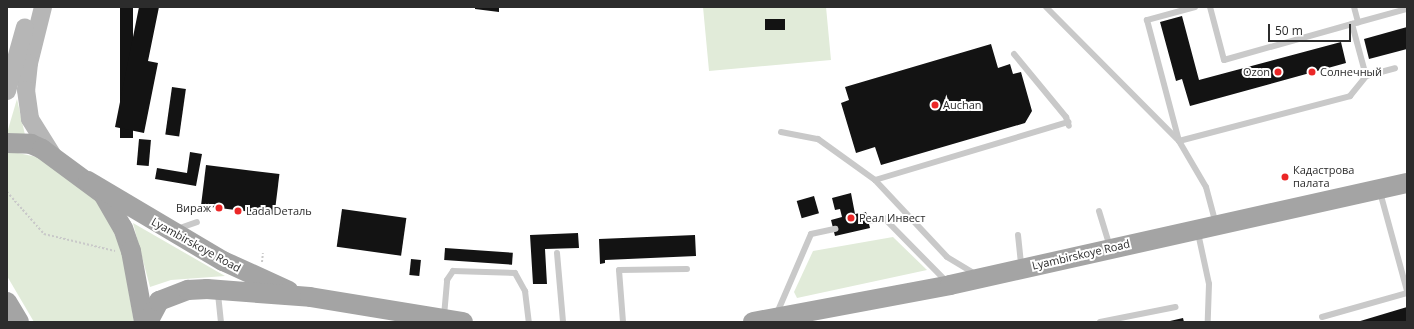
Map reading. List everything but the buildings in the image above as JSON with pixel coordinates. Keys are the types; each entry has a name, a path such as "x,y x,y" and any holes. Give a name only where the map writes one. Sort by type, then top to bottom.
{"main road":[{"path":"7,91 31,7"},
{"path":"43,7 29,63 26,90 30,119 53,157"},
{"path":"7,143 30,144 53,157 88,181 103,194 123,228 144,322"},
{"name":"Lyambirskoye Road","path":"88,181 170,231 223,261 310,297"},
{"name":"Lyambirskoye Road","path":"753,322 950,285 1110,247 1407,183"},
{"name":"Lyambirskoye Road","path":"148,322 159,301 172,294 188,290 217,290 310,297 453,321"},
{"path":"7,302 19,322"}],"lane":[{"path":"1046,7 1179,141 1206,187 1209,284 1208,322"},
{"path":"1179,141 1147,20 1195,7"},
{"path":"1210,7 1224,60 1407,9"},
{"path":"1354,7 1355,23 1366,76"},
{"path":"875,180 906,173 1068,124 1014,54"},
{"path":"1179,141 1350,96 1366,76 1395,68"},
{"path":"781,132 818,139 875,180 947,257 982,278"},
{"path":"1322,317 1407,292 1379,189"},
{"path":"1098,211 1110,247"},
{"path":"870,221 884,218 931,262 950,285"},
{"path":"170,231 197,222"},
{"path":"774,319 811,234 835,229"},
{"path":"1018,235 1022,268"},
{"path":"557,253 562,322"},
{"path":"623,322 620,270 686,269"},
{"path":"453,321 447,280 453,271 515,273 525,290 529,322"},
{"path":"217,290 221,322"},
{"path":"1100,322 1176,308"}],"path":[{"path":"7,192 44,234 117,252"}],"green space":[{"path":"703,7 826,7 831,60 709,71"},
{"path":"17,99 25,135 7,133"},
{"path":"13,152 37,157 89,192 104,210 122,251 134,322 34,322 7,276 7,153"},
{"path":"133,223 225,276 171,280 150,287"},
{"path":"893,237 927,270 797,298 794,292 813,251"}],"place":[{"name":"Ozon","path":"1278,72"},
{"name":"Солнечный","path":"1312,72"},
{"name":"Auchan","path":"935,105"},
{"name":"Кадастрова палата","path":"1285,177"},
{"name":"Вираж","path":"219,208"},
{"name":"Lada Dеталь","path":"238,211"},
{"name":"Реал Инвест","path":"851,218"}]}
